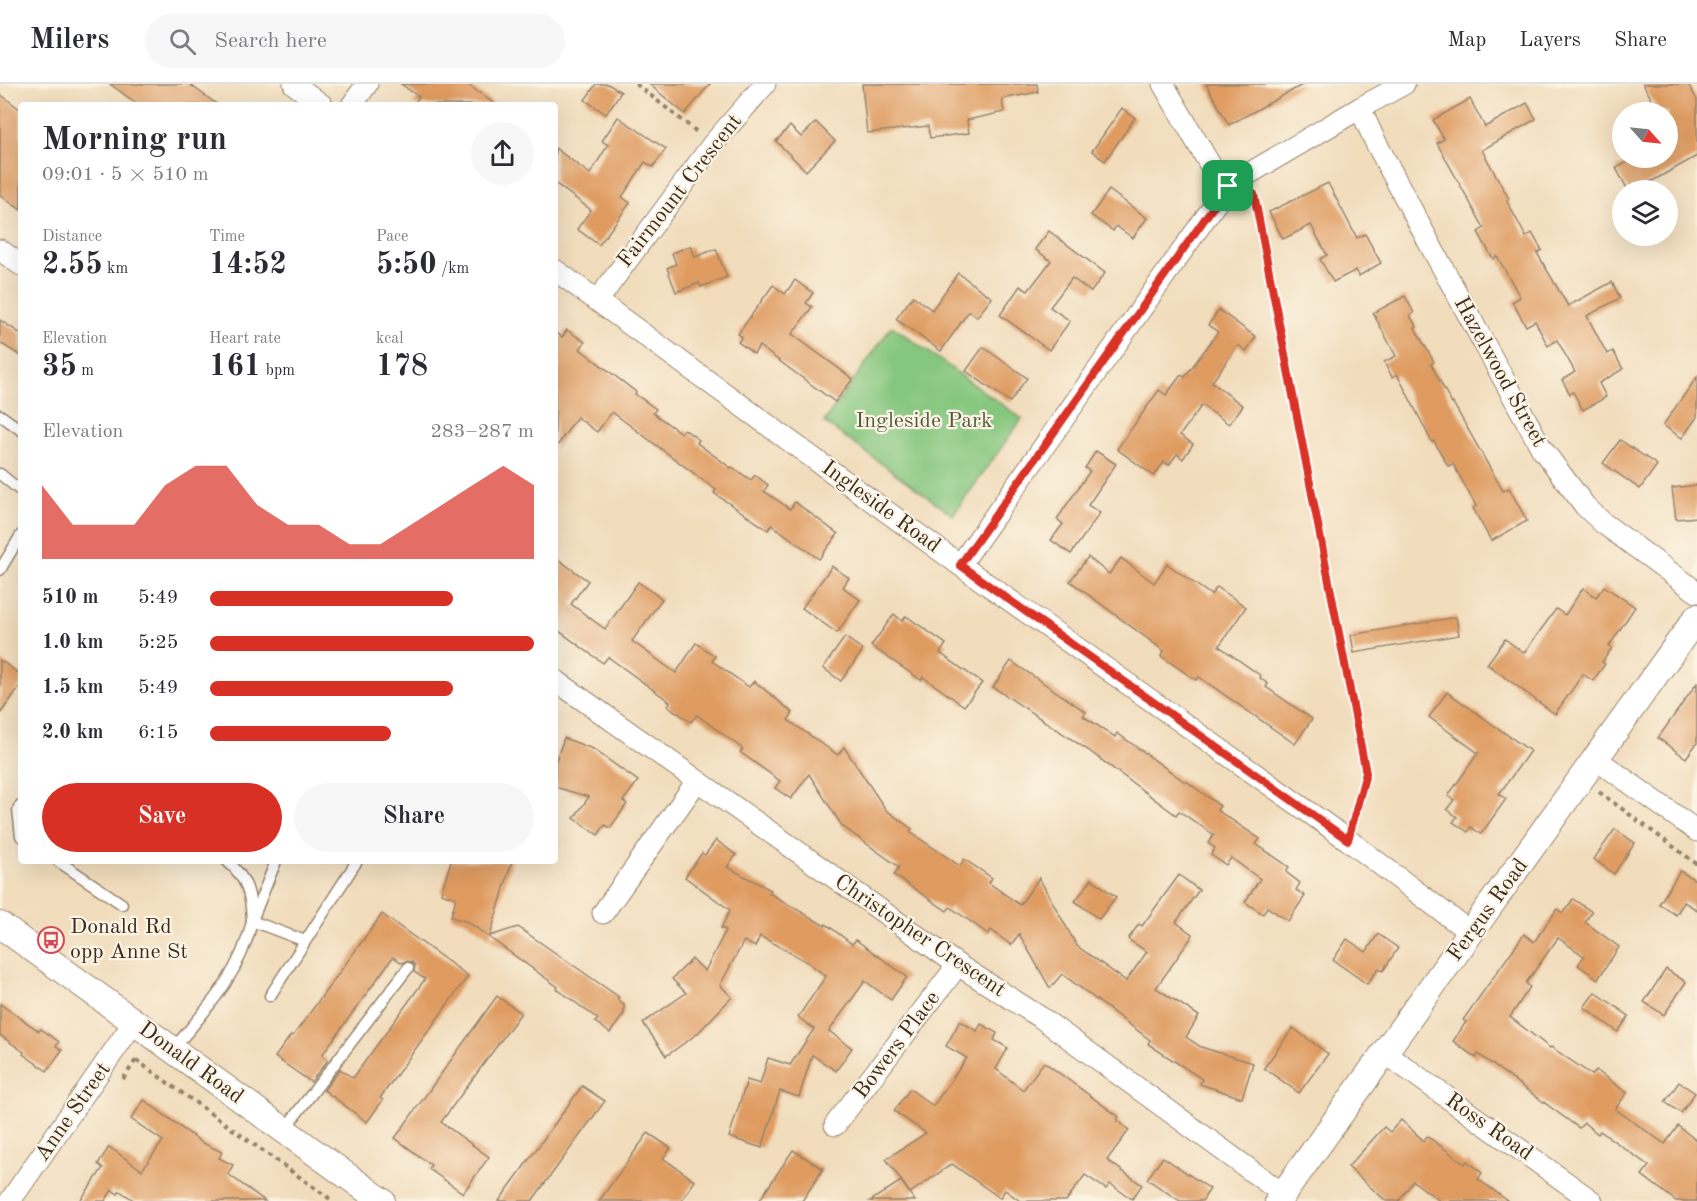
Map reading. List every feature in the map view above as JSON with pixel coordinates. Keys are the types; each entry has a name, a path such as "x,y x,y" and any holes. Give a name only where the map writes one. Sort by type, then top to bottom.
{"street":[{"path":"294,84 318,102"},
{"path":"354,102 367,84"},
{"name":"Fairmount Crescent","path":"598,300 712,145 765,84"},
{"path":"1163,84 1209,163 1228,186"},
{"path":"960,565 1228,186 1404,84"},
{"name":"Hazelwood Street","path":"1360,108 1434,252 1542,449 1585,506 1603,523 1697,592"},
{"path":"0,250 18,263"},
{"name":"Ingleside Road","path":"558,272 960,565 1348,840 1471,933"},
{"name":"Fergus Road","path":"1280,1197 1697,617"},
{"name":"Christopher Crescent","path":"558,682 958,965 1040,1017 1280,1197"},
{"path":"1596,759 1697,831"},
{"path":"603,913 697,780"},
{"name":"Donald Road","path":"0,925 382,1201"},
{"name":"Bowers Place","path":"835,1125 958,965"},
{"name":"Anne Street","path":"10,1201 134,1022"},
{"name":"Ross Road","path":"1385,1053 1592,1201"}],"lane":[{"path":"0,415 18,428"},
{"path":"0,474 18,489"},
{"path":"0,570 18,540"},
{"path":"62,864 122,904"},
{"path":"229,864 244,880 252,907 252,921"},
{"path":"172,1049 214,1002 225,985 243,952 252,921 275,864"},
{"path":"270,996 355,864"},
{"path":"252,921 305,941"},
{"path":"284,1130 408,968"}],"path":[{"path":"636,84 712,145"},
{"path":"1228,186 1254,194 1366,773 1348,840"},
{"path":"1602,794 1697,864"},
{"path":"136,1060 333,1201"}],"green space":[{"name":"Ingleside Park","path":"892,326 1022,419 953,515 824,422"}],"building":[{"path":"110,84 189,84 214,102 135,102"},
{"path":"401,84 467,84 492,102 415,102 419,97"},
{"path":"596,84 608,84 621,92 606,114 585,100"},
{"path":"649,84 710,84 685,114"},
{"path":"862,84 1037,84 1038,92 1002,99 1004,112 967,120 969,133 930,138 928,126 867,133"},
{"path":"1206,84 1304,84 1229,125"},
{"path":"1643,84 1688,84 1697,100 1697,156 1678,167 1678,102 1653,102"},
{"path":"0,94 18,108 18,208 0,195"},
{"path":"1470,99 1485,127 1527,103 1536,119 1482,150 1509,199 1507,201 1526,237 1532,233 1542,250 1537,253 1568,306 1612,282 1620,298 1587,316 1607,354 1613,351 1623,369 1599,383 1606,397 1583,410 1573,392 1570,394 1562,380 1575,372 1557,340 1548,346 1535,321 1526,326 1512,302 1520,297 1497,256 1493,259 1478,232 1484,228 1437,143 1444,139 1433,120"},
{"path":"1122,108 1135,118 1105,161 1092,151"},
{"path":"618,117 666,149 653,167 645,162 622,197 630,203 599,245 577,229 591,210 558,185 558,150 590,174 608,145 602,141"},
{"path":"816,122 835,141 806,171 776,141 790,126 801,137"},
{"path":"1616,168 1675,168 1654,180 1623,180"},
{"path":"1328,183 1357,238 1365,234 1381,263 1359,276 1356,270 1333,282 1320,259 1327,255 1311,225 1283,239 1269,212"},
{"path":"1109,190 1147,218 1133,238 1116,226 1113,231 1091,215"},
{"path":"1049,231 1105,273 1091,292 1072,278 1050,307 1070,321 1049,350 1000,315 1020,286 1028,291 1051,261 1035,249"},
{"path":"691,246 695,257 716,249 727,277 701,287 699,283 676,292 667,268 676,264 672,253"},
{"path":"958,273 992,298 977,317 969,311 941,351 896,319 913,296 932,310"},
{"path":"795,280 813,293 806,303 812,307 792,334 853,379 835,402 759,346 754,354 738,342 742,337 738,334 773,285 785,294"},
{"path":"1405,296 1414,313 1410,316 1417,327 1415,328 1434,362 1431,364 1452,404 1503,491 1509,488 1527,521 1491,541 1473,508 1476,506 1453,464 1448,466 1434,441 1432,442 1397,374 1392,377 1384,362 1396,356 1373,313"},
{"path":"1219,310 1256,337 1246,351 1238,345 1212,382 1243,406 1229,424 1202,405 1180,435 1193,444 1183,459 1177,454 1169,465 1164,462 1154,476 1117,449 1159,390 1166,395 1181,375 1185,377 1218,332 1208,325"},
{"path":"0,320 18,332 18,354 0,343"},
{"path":"567,330 585,342 580,349 656,409 653,413 681,433 684,429 699,440 697,443 731,468 751,480 755,475 768,485 764,491 790,509 795,502 838,534 819,559 772,525 768,530 714,493 716,490 612,412 597,432 577,417 558,445 558,334 562,337"},
{"path":"983,347 1027,378 1010,402 966,371"},
{"path":"1697,377 1697,417 1682,438 1663,425"},
{"path":"1620,440 1657,465 1640,489 1603,463"},
{"path":"1096,451 1116,464 1088,505 1100,513 1071,554 1051,540 1063,524 1057,519 1090,471 1085,468"},
{"path":"1697,485 1697,517 1676,519 1672,488"},
{"path":"1088,557 1109,574 1121,558 1154,583 1167,564 1211,595 1217,587 1246,607 1219,646 1261,676 1260,678 1268,684 1266,687 1312,719 1295,744 1199,677 1196,680 1161,656 1164,651 1070,581"},
{"path":"558,559 588,581 571,604 605,629 638,582 662,599 632,641 676,673 696,643 715,656 712,661 749,687 754,681 793,713 788,720 838,755 844,747 886,810 912,829 910,832 960,866 964,859 992,878 989,883 1020,905 1039,878 1077,946 1126,981 1147,952 1128,939 1139,924 1142,926 1179,875 1199,890 1176,922 1193,935 1156,988 1199,1016 1186,1037 1201,1047 1253,1063 1242,1098 1200,1084 1202,1079 1148,1044 1150,1040 1062,974 1050,988 1019,934 1011,945 991,930 988,934 950,907 947,911 894,875 899,867 842,826 809,774 791,799 775,788 780,781 740,752 743,749 697,715 691,722 668,706 670,702 608,657 603,663 558,630"},
{"path":"832,566 849,578 843,587 860,600 837,633 802,608"},
{"path":"1604,586 1635,607 1609,646 1612,648 1602,662 1605,664 1593,681 1583,674 1555,714 1487,664 1505,639 1524,653 1556,609 1565,615 1583,588 1596,597"},
{"path":"894,614 902,621 906,616 946,644 940,653 982,683 964,706 923,677 921,680 871,646"},
{"path":"1456,617 1459,635 1354,653 1351,635"},
{"path":"845,637 863,650 841,681 823,668"},
{"path":"0,660 18,673 18,689 0,714"},
{"path":"1011,661 1086,712 1083,716 1115,737 1117,733 1186,781 1220,806 1217,810 1260,839 1256,844 1289,867 1286,872 1300,883 1296,890 1305,896 1288,921 1267,907 1263,914 1245,902 1260,879 1231,858 1226,865 1211,855 1215,848 1208,843 1214,835 1179,811 1176,815 1088,750 993,687"},
{"path":"1697,683 1697,743 1686,758 1658,738"},
{"path":"1447,692 1530,751 1499,794 1506,799 1481,834 1471,827 1468,832 1453,822 1457,817 1447,809 1454,800 1448,796 1478,753 1429,717"},
{"path":"564,738 593,749 638,781 623,801 627,804 610,828 605,825 598,835 574,818 589,797 558,788 558,755"},
{"path":"1615,829 1635,843 1614,874 1594,859"},
{"path":"716,840 736,855 727,867 771,890 769,893 825,926 826,924 852,944 856,940 907,977 891,1000 865,981 829,1031 852,1048 836,1071 812,1055 799,1097 780,1091 762,1148 729,1137 747,1080 760,1084 768,1058 790,1065 814,1029 798,1017 826,976 807,962 760,936 755,947 744,941 720,985 732,997 697,1034 666,1056 643,1023 686,993 672,979 692,959 705,971 726,930 721,928 730,910 685,877 702,853 705,855"},
{"path":"450,864 511,864 490,936 518,927 619,997 617,999 624,1005 624,1014 610,1033 595,1022 598,1019 557,989 558,987 468,922 451,917 456,898 441,893"},
{"path":"1680,871 1697,881 1697,910 1684,902 1676,915 1659,904"},
{"path":"1092,879 1116,897 1099,919 1075,901"},
{"path":"1573,899 1592,912 1585,922 1619,947 1598,979 1578,965 1584,956 1558,938 1526,983 1530,987 1510,1017 1550,1048 1592,1075 1596,1070 1627,1093 1615,1109 1665,1144 1678,1126 1697,1141 1697,1201 1676,1201 1642,1175 1649,1166 1600,1131 1598,1134 1584,1123 1579,1128 1478,1054 1476,1058 1453,1041 1466,1022 1463,1020 1524,934 1534,942 1557,909 1563,913"},
{"path":"382,914 468,976 380,1098 383,1100 367,1122 324,1090 340,1069 353,1078 425,979 414,972 415,966 412,962 402,963 393,957 322,1055 328,1060 311,1082 275,1057 291,1035 293,1036"},
{"path":"1378,934 1398,948 1383,971 1379,968 1367,984 1333,960 1347,939 1366,952"},
{"path":"1666,969 1686,982 1664,1015 1644,1002"},
{"path":"1595,992 1629,1016 1618,1032 1584,1007"},
{"path":"497,996 521,1013 441,1122 489,1157 463,1193 429,1169 431,1165 395,1138"},
{"path":"0,1004 59,1042 56,1046 62,1050 47,1071 0,1035"},
{"path":"960,1021 977,1031 981,1024 997,1033 994,1040 1008,1048 996,1069 1023,1090 1044,1062 1119,1117 1117,1120 1129,1130 1107,1160 1142,1185 1132,1199 1110,1184 1106,1189 1085,1175 1066,1201 1020,1201 1005,1190 1000,1198 952,1164 910,1193 886,1159 926,1133 894,1111 910,1089 933,1106 967,1058 946,1046"},
{"path":"1293,1028 1328,1054 1299,1093 1264,1068"},
{"path":"1679,1082 1695,1093 1681,1113 1665,1102"},
{"path":"582,1086 605,1101 532,1201 499,1201"},
{"path":"144,1100 201,1142 222,1152 219,1158 233,1165 228,1174 265,1201 135,1201 120,1191 118,1194 112,1190 105,1201 80,1201 103,1168 98,1164 109,1147 142,1170 163,1141 131,1119"},
{"path":"1401,1120 1424,1141 1427,1136 1465,1164 1467,1161 1482,1173 1478,1179 1508,1201 1440,1201 1413,1181 1399,1201 1386,1201 1348,1167 1384,1127 1390,1132"},
{"path":"648,1133 671,1148 663,1158 695,1181 681,1201 599,1201"},
{"path":"793,1150 823,1169 802,1201 759,1201"},
{"path":"1163,1157 1210,1189 1202,1201 1180,1201 1147,1179"},
{"path":"901,1181 915,1201 870,1201"}],"place":[{"name":"Donald Rd opp Anne St","path":"51,940"}],"route":[{"path":"1228,186 1254,194 1366,773 1348,840 960,565 1228,186"}]}
